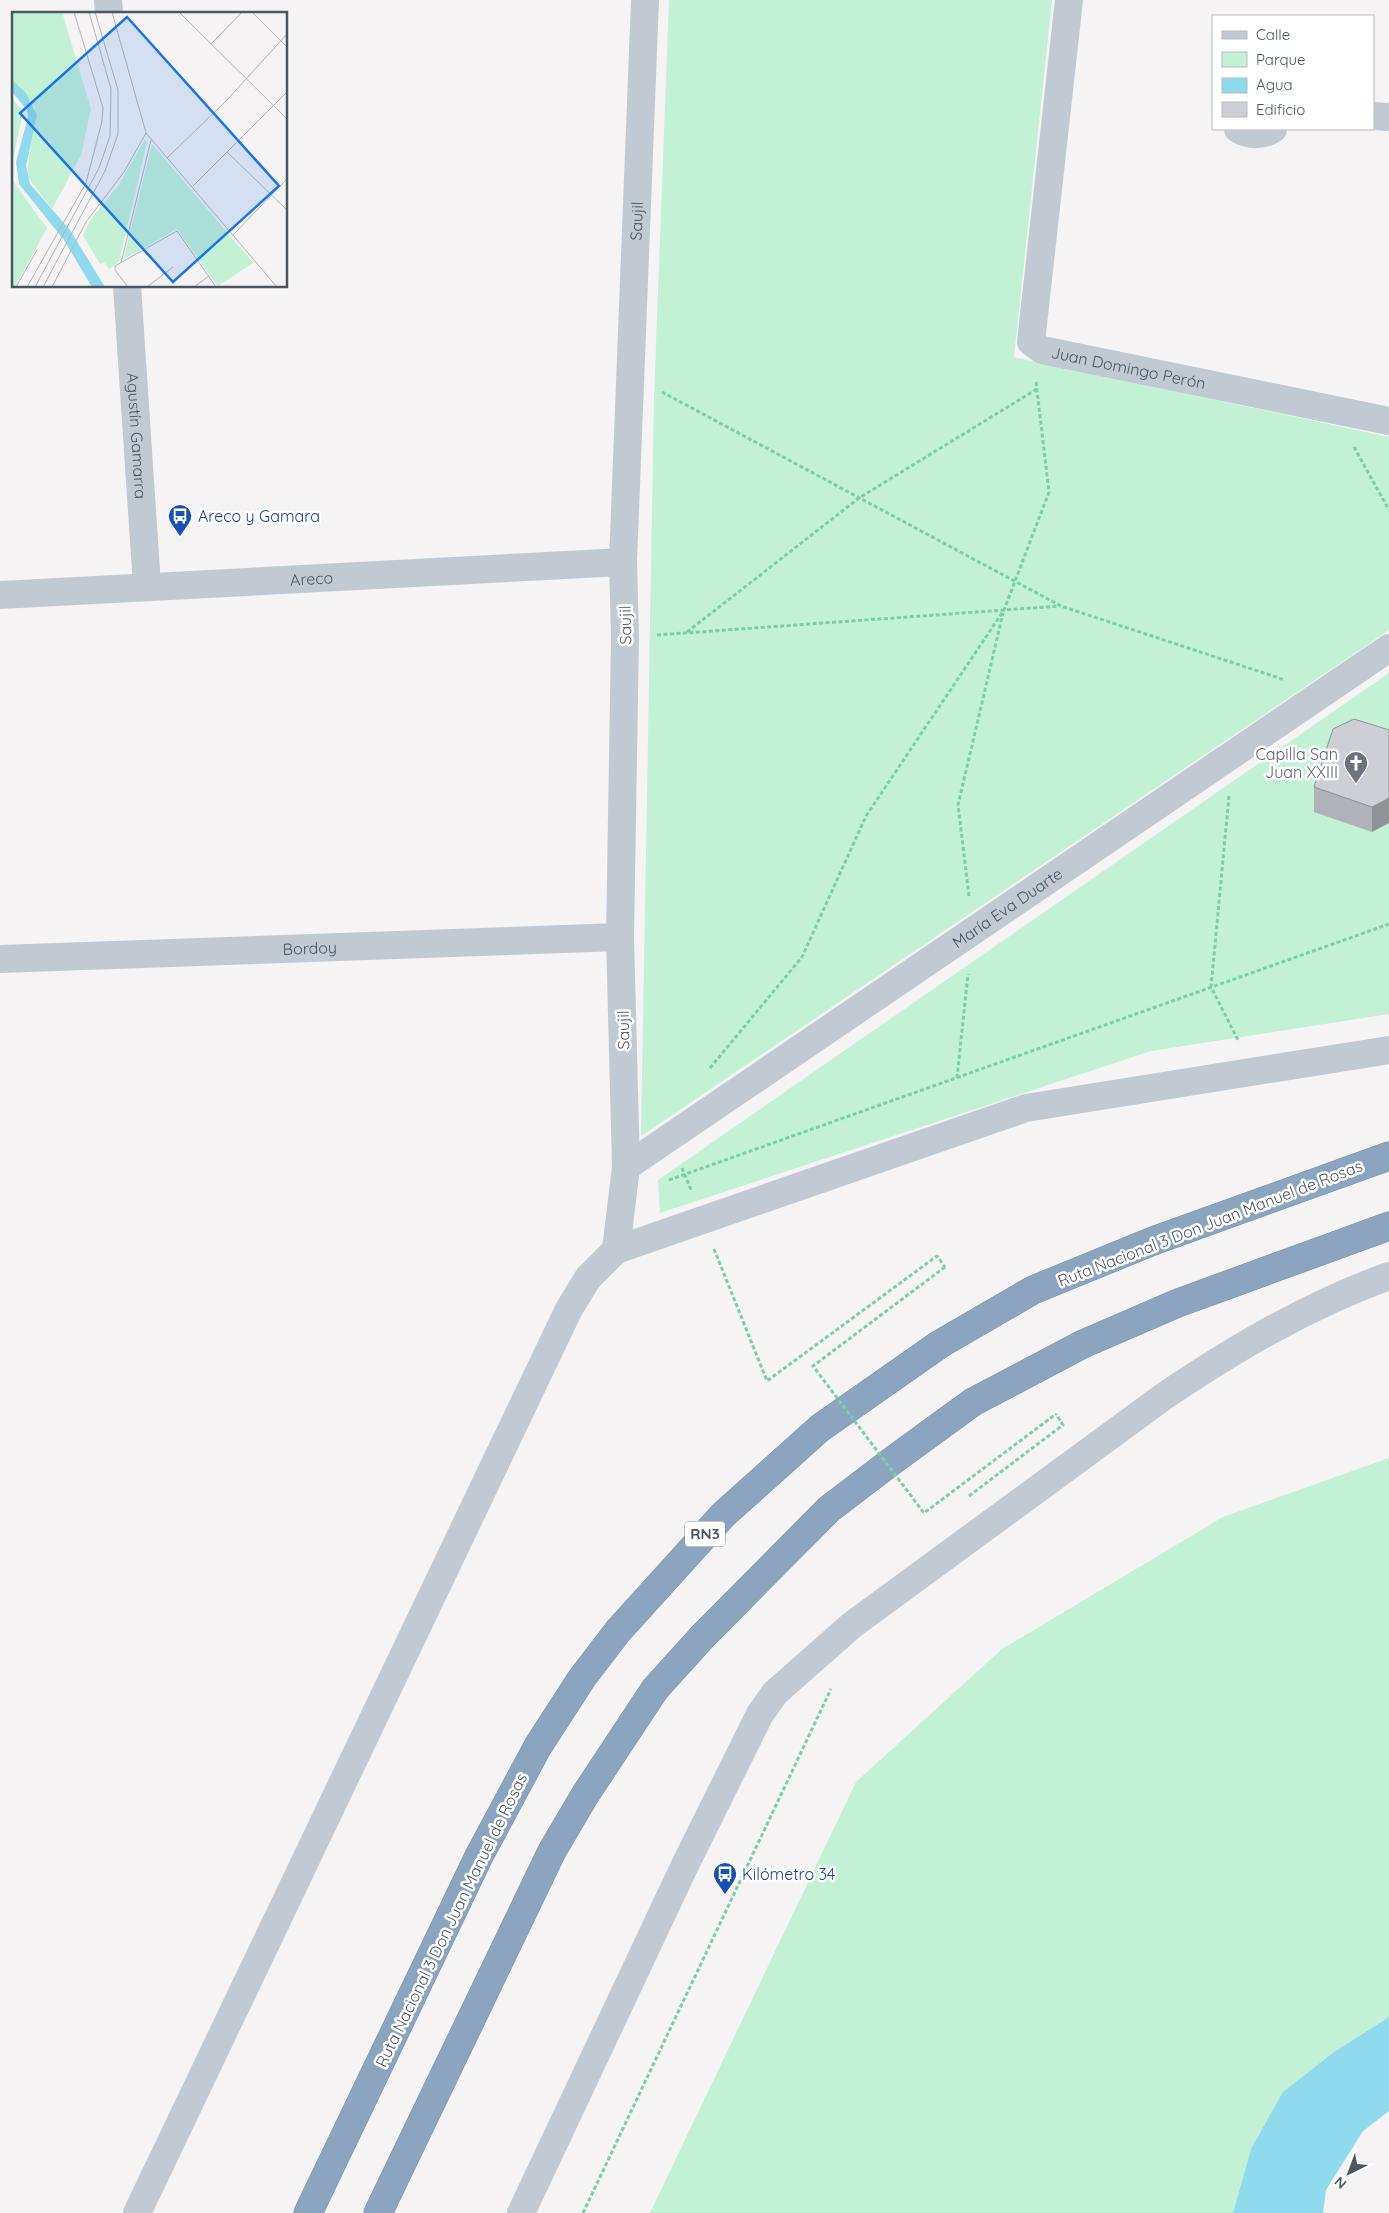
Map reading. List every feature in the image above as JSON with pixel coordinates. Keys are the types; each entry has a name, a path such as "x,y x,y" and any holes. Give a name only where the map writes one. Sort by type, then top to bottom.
{"highway":[{"name":"Ruta Nacional 3 Don Juan Manuel de Rosas","path":"308,2213 479,1856 538,1746 582,1678 618,1631 723,1515 820,1428 940,1344 1033,1290 1153,1241 1389,1156"},
{"path":"378,2213 552,1852 585,1795 655,1689 709,1629 829,1509 973,1402 1083,1344 1178,1303 1389,1226"}],"street":[{"name":"Saujil","path":"616,1250 626,1167 620,937 625,637 623,562 645,0"},
{"name":"Juan Domingo Perón","path":"1069,0 1031,342 1042,350 1389,421"},
{"path":"1374,116 1389,117"},
{"path":"1241,130 1251,134 1261,134 1271,130"},
{"name":"Agustín Gamarra","path":"127,288 146,586"},
{"name":"Areco","path":"0,595 623,562"},
{"name":"María Eva Duarte","path":"626,1167 1389,648"},
{"name":"Bordoy","path":"0,959 620,937"},
{"path":"137,2213 569,1309 588,1278 616,1250 1026,1108 1389,1050"},
{"path":"522,2213 690,1854 760,1714 775,1693 852,1625 1163,1397 1216,1362 1286,1321 1368,1283 1389,1276"}],"path":[{"path":"957,1078 973,932 958,804 1004,610 1049,492 1031,342"},
{"path":"630,375 1061,606 1323,693"},
{"path":"686,633 859,498 1037,389"},
{"path":"1332,408 1389,510"},
{"path":"625,637 1061,606"},
{"path":"699,1118 700,1081 802,957 866,816 1004,610"},
{"path":"1232,754 1211,988 1254,1072"},
{"path":"622,1196 1389,924"},
{"path":"679,1161 767,1381 937,1256 945,1268 813,1366 924,1513 1056,1414 1063,1425 961,1502"},
{"path":"583,2213 832,1687"}],"green space":[{"path":"669,0 1052,0 1014,357 1389,437 1389,630 641,1136 654,398"},
{"path":"1389,673 1389,1014 1151,1051 660,1213 658,1180"},
{"path":"1389,1458 1389,2017 1334,2052 1251,2149 1233,2213 650,2213 856,1782 1002,1649 1223,1517"}],"water":[{"path":"1389,2017 1389,2111 1363,2131 1326,2190 1323,2213 1233,2213 1251,2149 1283,2092 1334,2052"}],"building":[{"name":"Capilla San Juan XXIII","path":"1354,719 1389,730 1389,798 1372,807 1314,787 1333,729"}],"place":[{"name":"Areco y Gamara","path":"180,537"},
{"name":"Capilla San Juan XXIII","path":"1356,784"},
{"name":"Kilómetro 34","path":"725,1895"}]}
